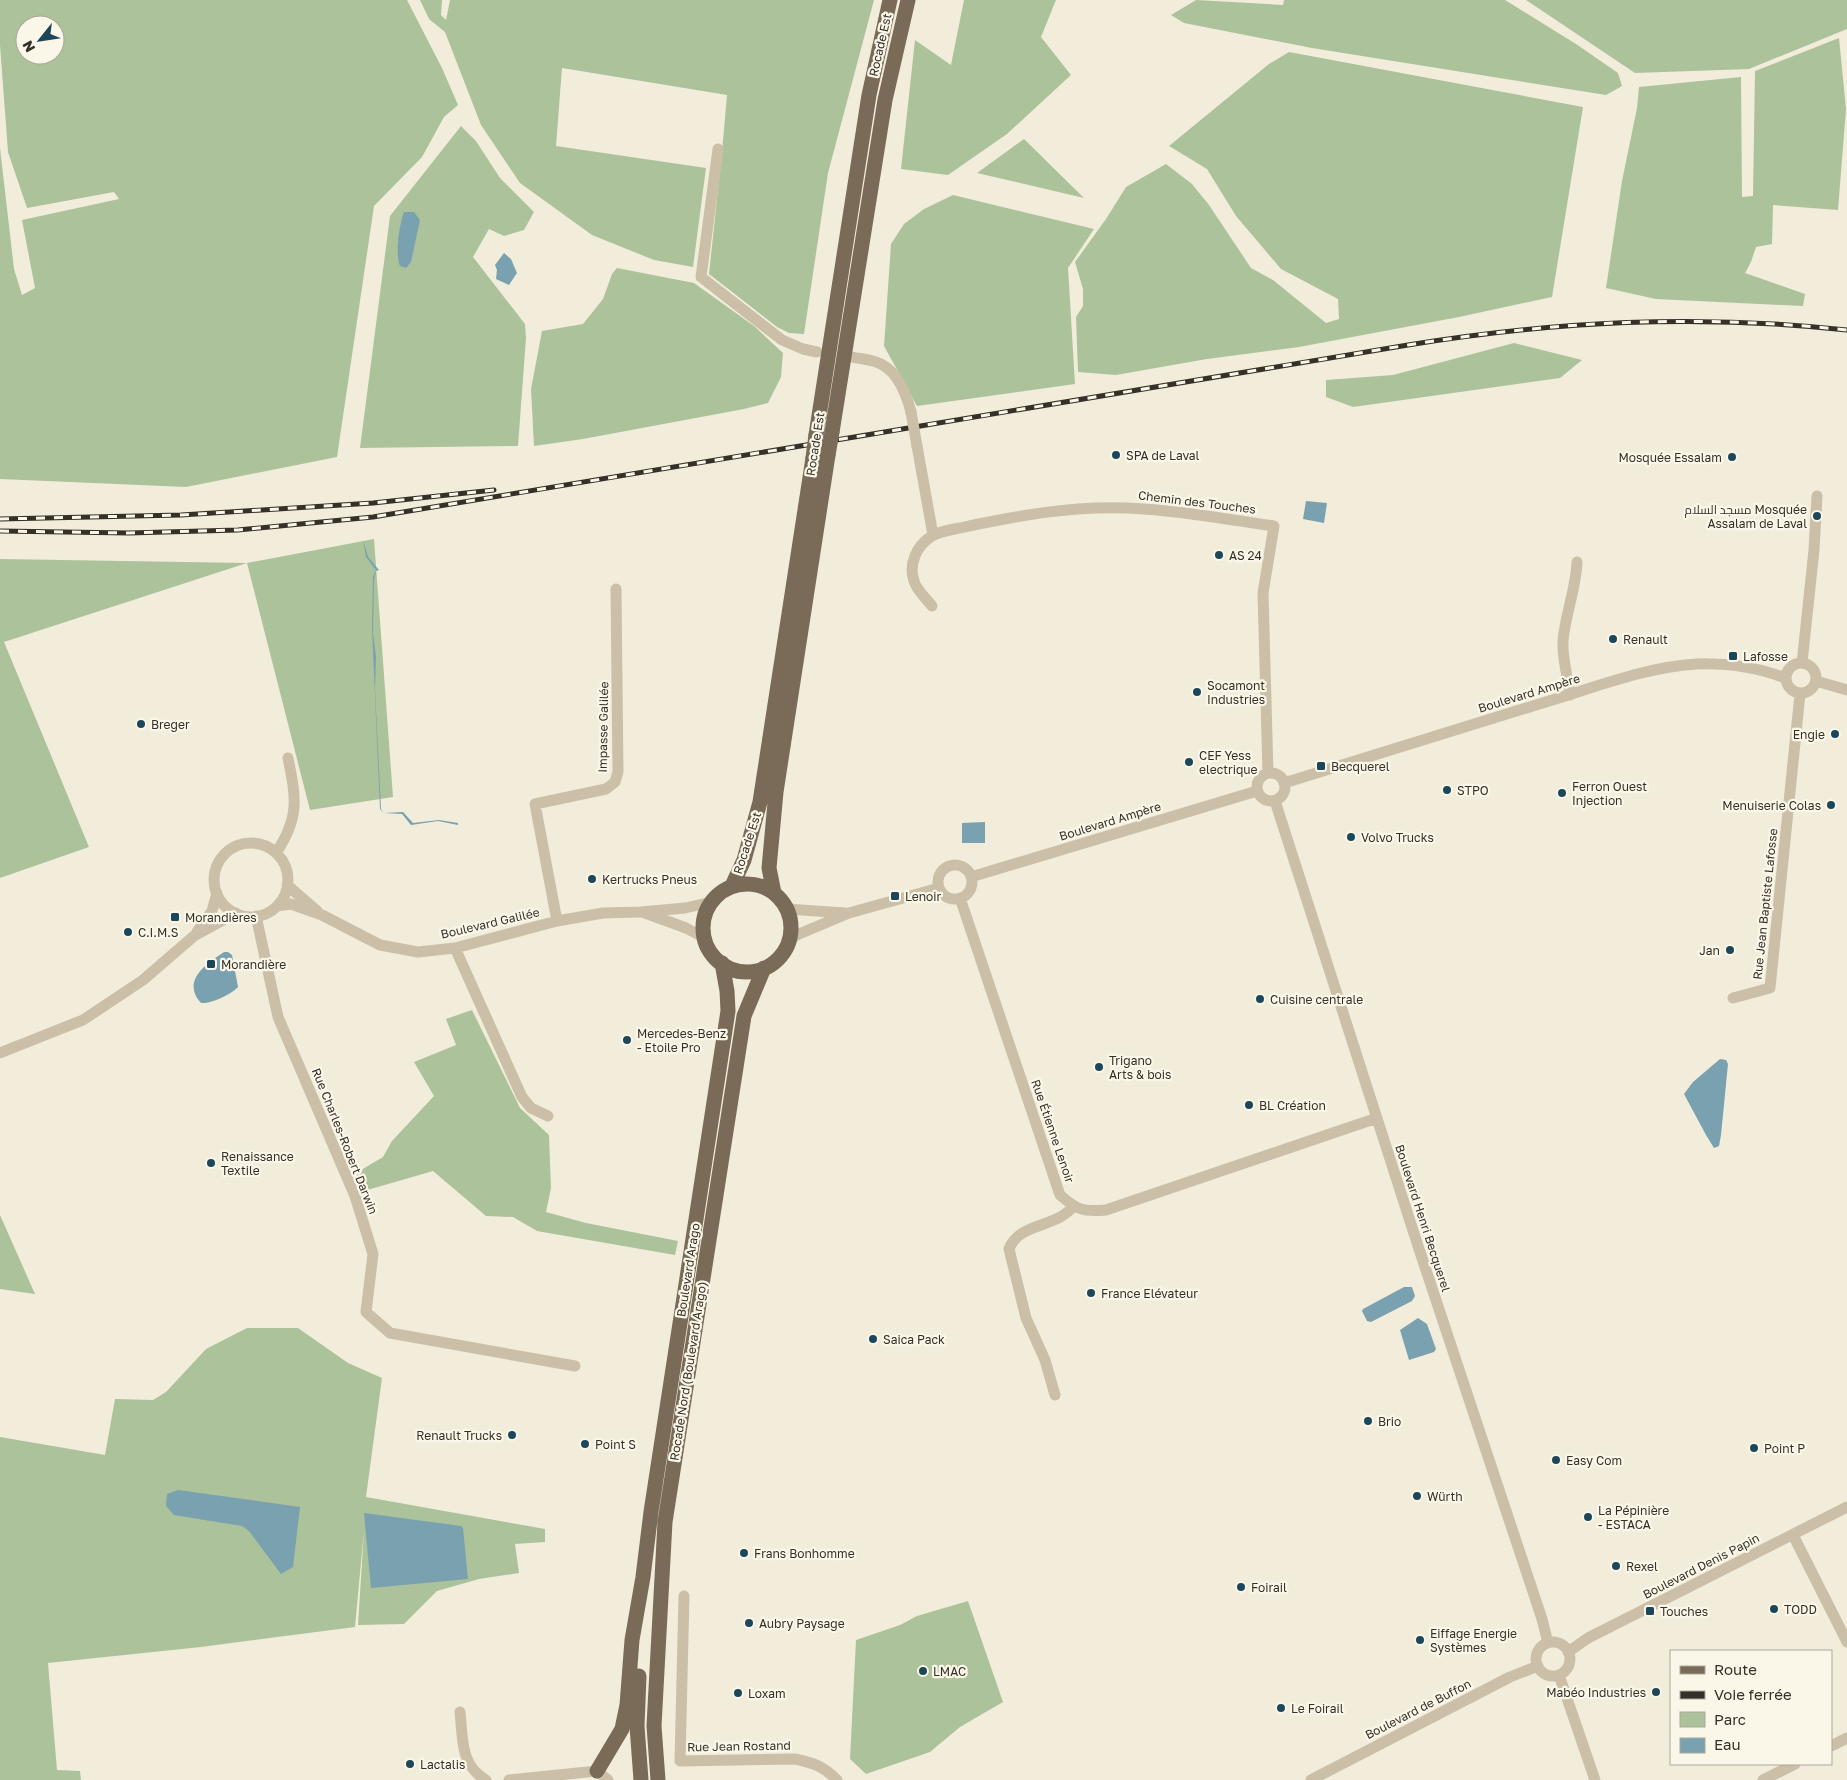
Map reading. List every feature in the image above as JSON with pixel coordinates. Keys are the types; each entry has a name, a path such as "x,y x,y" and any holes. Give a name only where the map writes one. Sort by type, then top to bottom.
{"main road":[{"name":"Rocade Est","path":"732,886 744,860 760,802 868,95 890,0"},
{"name":"Rocade Est","path":"774,893 769,868 776,792 885,100 908,0"},
{"path":"746,884 761,886 774,893 783,902 791,926 790,939 780,957 764,968 749,972 735,970 722,964 713,955 705,938 704,920 712,902 719,894 732,886 746,884"},
{"name":"Boulevard Arago","path":"643,1578 651,1512 728,1011 727,991 722,964"},
{"name":"Rocade Nord (Boulevard Arago)","path":"658,1780 654,1726 665,1522 744,1016 764,968"},
{"path":"602,1775 622,1729 627,1705 632,1640 643,1578"},
{"path":"641,1780 637,1726 643,1578"}],"street":[{"path":"718,149 701,277 782,340 802,349 817,352"},
{"path":"852,357 876,362 888,369 904,391 911,412 933,535 914,555 912,568 914,581 932,606"},
{"path":"1802,663 1818,496"},
{"name":"Chemin des Touches","path":"933,535 1021,515 1078,508 1127,508 1186,512 1274,526 1263,593 1268,773"},
{"path":"1570,695 1563,639 1576,578 1577,562"},
{"name":"Impasse Galilée","path":"557,921 535,804 606,788 615,782 618,772 616,589"},
{"path":"1802,663 1814,672 1816,681 1812,689 1800,694 1795,693 1788,687 1785,678 1789,668 1802,663"},
{"name":"Boulevard Ampère","path":"1284,783 1635,675 1669,667 1696,664 1734,665 1785,678"},
{"path":"1816,681 1847,690"},
{"name":"Rue Jean Baptiste Lafosse","path":"1733,998 1770,988 1800,694"},
{"path":"276,853 288,836 296,795 288,758"},
{"path":"1268,773 1280,776 1284,783 1284,792 1275,801 1266,800 1257,791 1260,778 1268,773"},
{"name":"Boulevard Ampère","path":"970,877 1257,791"},
{"name":"Boulevard Henri Becquerel","path":"1275,801 1540,1613 1548,1643"},
{"path":"256,843 267,846 283,862 287,874 287,885 284,897 277,906 267,913 246,916 236,913 221,901 217,893 215,875 218,864 224,854 234,847 256,843"},
{"path":"948,866 964,868 970,877 971,882 968,892 960,898 955,899 945,896 939,888 940,873 948,866"},
{"name":"Boulevard Galilée","path":"287,885 322,915"},
{"path":"790,939 849,913 939,888"},
{"path":"194,936 212,911 217,893"},
{"name":"Rue Étienne Lenoir","path":"960,898 1060,1195 1073,1206"},
{"name":"Boulevard Galilée","path":"277,906 291,904 322,915 380,945 418,952 455,948 557,921 603,912 641,912 685,908 712,902"},
{"path":"787,910 849,913"},
{"name":"Boulevard Galilée","path":"641,912 686,928 705,938"},
{"path":"0,1053 83,1020 143,980 194,936 236,913"},
{"name":"Rue Charles-Robert Darwin","path":"256,916 278,1017 355,1196 373,1254 366,1312 390,1333 575,1366"},
{"path":"455,948 522,1097 531,1108 548,1116"},
{"path":"1055,1395 1045,1360 1026,1318 1009,1250 1012,1241 1019,1235 1069,1212 1073,1206 1087,1212 1106,1210 1377,1118"},
{"name":"Boulevard Denis Papin","path":"1568,1652 1588,1638 1847,1507"},
{"path":"1793,1535 1847,1642"},
{"name":"Rue Jean Rostand","path":"684,1596 680,1761 795,1759 812,1762 825,1769 837,1780"},
{"path":"1553,1642 1562,1644 1568,1652 1570,1662 1568,1668 1559,1674 1549,1675 1544,1673 1538,1666 1537,1655 1543,1645 1553,1642"},
{"name":"Boulevard de Buffon","path":"1311,1780 1510,1677 1538,1666"},
{"path":"1559,1674 1595,1780"},
{"path":"460,1712 464,1753 469,1764 477,1774 486,1780"},
{"path":"1832,1746 1847,1738"},
{"path":"1763,1780 1793,1765"},
{"path":"516,1780 602,1775"}],"green space":[{"path":"0,0 407,0 442,68 458,105 444,117 422,157 374,206 337,457 186,487 0,479 0,148 14,269 22,295 35,288 22,220 119,199 114,192 27,208 8,152 0,45"},
{"path":"420,0 442,0 441,15 446,20 450,0 874,0 828,173 804,334 789,333 777,327 709,274 727,95 562,68 556,146 706,168 693,267 654,260 592,235 520,183 481,125 445,32 429,19"},
{"path":"964,0 1056,0 1041,37 1071,75 1007,134 948,175 901,169 915,40 951,65"},
{"path":"1196,0 1283,5 1284,0 1505,0 1576,44 1618,73 1622,86 1606,95 1312,48 1184,23 1171,15"},
{"path":"1526,0 1847,0 1847,29 1749,69 1635,73"},
{"path":"1839,38 1846,109 1838,210 1773,205 1772,244 1756,247 1745,273 1805,294 1803,306 1656,299 1606,288 1622,181 1637,108 1639,87 1741,77 1742,197 1753,196 1755,71"},
{"path":"1289,52 1583,107 1552,297 1459,317 1299,347 1207,359 1116,375 1078,372 1076,317 1083,306 1083,289 1075,262 1126,187 1166,164 1192,184 1209,205 1251,268 1273,280 1326,323 1339,319 1338,299 1281,269 1236,216 1207,169 1169,146 1269,64"},
{"path":"461,126 476,141 500,178 534,212 524,230 504,236 489,229 473,257 525,324 526,338 518,446 360,448 390,216"},
{"path":"1024,139 1084,198 977,173"},
{"path":"953,195 1094,229 1068,268 1075,384 917,406 884,346 891,244 904,224 924,209"},
{"path":"617,268 694,283 754,326 783,353 781,377 768,403 583,439 534,446 531,389 542,331 583,324 603,299 612,274"},
{"path":"1514,343 1582,360 1560,378 1353,407 1326,397 1326,380 1393,375"},
{"path":"374,539 393,797 310,810 247,563"},
{"path":"0,559 247,563 4,642 89,847 0,878"},
{"path":"472,1010 520,1108 549,1135 551,1188 546,1212 586,1223 678,1241 675,1255 537,1231 513,1217 486,1216 433,1171 364,1191 356,1173 383,1157 392,1141 434,1096 414,1062 456,1045 446,1019"},
{"path":"0,1215 35,1294 0,1289"},
{"path":"247,1328 298,1328 348,1363 382,1378 366,1497 545,1529 545,1542 515,1544 519,1573 479,1579 437,1591 404,1624 358,1625 364,1530 355,1627 201,1647 48,1663 57,1770 80,1771 81,1780 0,1780 0,1437 105,1455 115,1399 153,1400 166,1392 206,1349"},
{"name":"LMAC","path":"968,1601 1003,1702 960,1727 930,1752 866,1774 850,1759 856,1640 900,1625 917,1616"}],"water":[{"path":"404,212 414,212 420,220 411,262 406,268 400,266 398,254 399,232"},
{"path":"504,253 511,259 517,273 509,285 496,279 497,270 495,265"},
{"path":"1306,501 1327,503 1324,523 1303,519"},
{"path":"363,540 368,557 379,570 376,571 374,580 373,633 376,657 375,689 381,809 384,813 380,809 372,628 373,577 376,570 366,557"},
{"path":"403,812 413,823 439,820 458,823 458,825 438,821 411,825 402,814 384,813"},
{"path":"985,822 985,843 962,843 962,823"},
{"path":"224,952 232,955 238,987 221,998 201,1003 196,995 195,980 198,974 210,962"},
{"path":"1720,1059 1726,1060 1728,1064 1721,1135 1719,1146 1714,1148 1684,1094 1693,1082"},
{"path":"1404,1287 1412,1287 1415,1296 1412,1301 1371,1322 1367,1321 1362,1311 1363,1309"},
{"path":"1418,1318 1427,1324 1436,1349 1434,1352 1409,1360 1400,1330"},
{"path":"178,1490 300,1507 293,1567 281,1574 249,1531 242,1526 174,1515 166,1506 167,1494"},
{"path":"364,1513 461,1526 463,1528 468,1579 371,1588"}],"railway":[{"path":"0,531 129,533 238,530 373,517 1408,345 1518,330 1627,322 1681,321 1736,322 1847,330"},
{"path":"0,519 181,515 373,503 494,490"}],"place":[{"name":"SPA de Laval","path":"1116,455"},
{"name":"Mosquée Essalam","path":"1732,457"},
{"name":"مسجد السلام Mosquée Assalam de Laval","path":"1817,516"},
{"name":"AS 24","path":"1219,555"},
{"name":"Renault","path":"1613,639"},
{"name":"Lafosse","path":"1733,656"},
{"name":"Socamont Industries","path":"1197,692"},
{"name":"Breger","path":"141,724"},
{"name":"Engie","path":"1835,734"},
{"name":"CEF Yess electrique","path":"1189,762"},
{"name":"Becquerel","path":"1321,766"},
{"name":"STPO","path":"1447,790"},
{"name":"Ferron Ouest Injection","path":"1562,793"},
{"name":"Menuiserie Colas","path":"1831,805"},
{"name":"Volvo Trucks","path":"1351,837"},
{"name":"Kertrucks Pneus","path":"592,879"},
{"name":"Lenoir","path":"895,896"},
{"name":"Morandières","path":"175,917"},
{"name":"C.I.M.S","path":"128,932"},
{"name":"Jan","path":"1730,950"},
{"name":"Morandière","path":"211,964"},
{"name":"Cuisine centrale","path":"1260,999"},
{"name":"Mercedes-Benz - Etoile Pro","path":"627,1040"},
{"name":"Trigano Arts & bois","path":"1099,1067"},
{"name":"BL Création","path":"1249,1105"},
{"name":"Renaissance Textile","path":"211,1163"},
{"name":"France Elévateur","path":"1091,1293"},
{"name":"Saica Pack","path":"873,1339"},
{"name":"Brio","path":"1368,1421"},
{"name":"Renault Trucks","path":"512,1435"},
{"name":"Point S","path":"585,1444"},
{"name":"Point P","path":"1754,1448"},
{"name":"Easy Com","path":"1556,1460"},
{"name":"Würth","path":"1417,1496"},
{"name":"La Pépinière - ESTACA","path":"1588,1517"},
{"name":"Frans Bonhomme","path":"744,1553"},
{"name":"Rexel","path":"1616,1566"},
{"name":"Foirail","path":"1241,1587"},
{"name":"TODD","path":"1774,1609"},
{"name":"Touches","path":"1650,1611"},
{"name":"Aubry Paysage","path":"749,1623"},
{"name":"Eiffage Energie Systèmes","path":"1420,1640"},
{"name":"LMAC","path":"923,1671"},
{"name":"Mabéo Industries","path":"1656,1692"},
{"name":"Loxam","path":"738,1693"},
{"name":"Le Foirail","path":"1281,1708"},
{"name":"Lactalis","path":"410,1764"}]}
